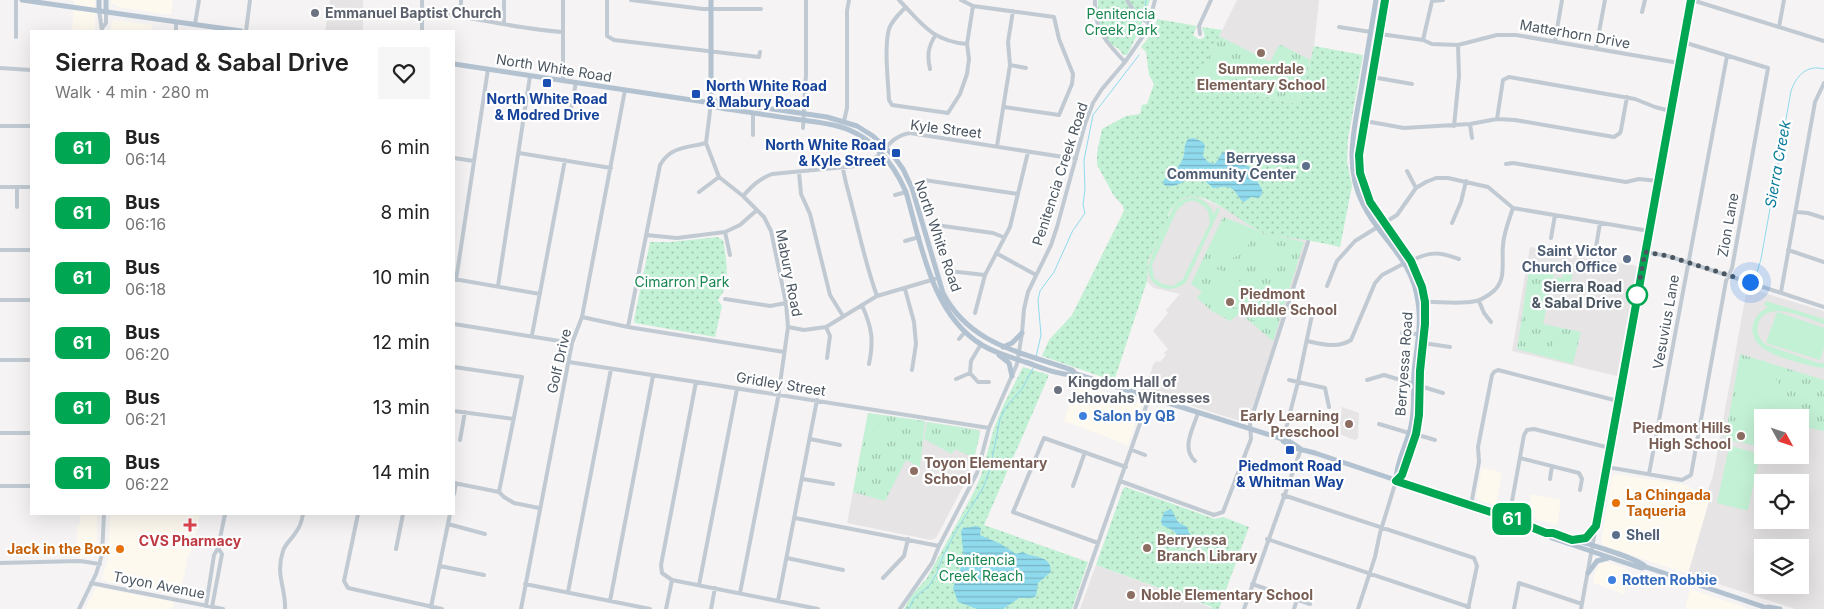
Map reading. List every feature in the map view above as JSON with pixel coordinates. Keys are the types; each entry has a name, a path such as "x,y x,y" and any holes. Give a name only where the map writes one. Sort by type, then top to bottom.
{"main road":[{"path":"22,0 234,30"},
{"path":"99,0 99,10"},
{"path":"106,0 106,11"},
{"path":"711,0 711,103"},
{"name":"Berryessa Road","path":"1376,0 1355,120 1352,150 1353,175 1363,205 1405,263 1414,281 1419,302 1413,384 1412,433"},
{"name":"Berryessa Road","path":"1386,0 1364,121 1360,162 1363,185 1370,202 1411,261 1422,287 1425,302 1419,415 1396,473 1396,481"},
{"name":"North White Road","path":"455,64 711,103 717,101 805,113 844,121 858,126 886,148 903,169 912,188 939,297 946,311 965,332 981,344 1018,360 1069,375 1076,374"},
{"path":"1362,82 1363,95 1360,111 1364,121"},
{"name":"North White Road","path":"711,103 716,107 833,124 845,128 870,142 894,168 906,192 919,238 935,279 952,308 968,327 1003,347 1048,361 1072,370 1076,374"},
{"path":"1355,120 1359,125 1361,140"},
{"path":"1003,347 1012,344 1022,333"},
{"path":"996,351 1008,363 1012,376"},
{"path":"1076,374 1296,444 1300,449 1509,518 1546,533 1552,538 1642,563 1646,567 1769,608 1780,609"},
{"path":"1572,540 1586,538 1596,526"},
{"path":"1546,533 1553,533 1572,540 1608,558 1641,568 1646,567"},
{"path":"1588,573 1598,561 1608,558"}],"street":[{"path":"16,0 16,37"},
{"path":"195,24 199,0"},
{"path":"246,30 250,0"},
{"path":"422,0 422,30"},
{"path":"461,0 461,16"},
{"path":"504,0 504,24"},
{"path":"563,0 563,80"},
{"path":"607,0 607,36 614,40 759,57 760,52"},
{"path":"631,0 711,10 761,8"},
{"path":"803,128 805,113 806,0"},
{"path":"844,121 847,108 847,11 849,0"},
{"path":"900,0 936,36 951,42 967,44"},
{"path":"962,0 973,6 1054,17 1059,39 1073,74 1068,95 1059,115 1004,107"},
{"path":"1095,0 1094,13 1097,26 1104,41 1125,62"},
{"path":"1127,0 1136,15 1149,23"},
{"name":"Penitencia Creek Road","path":"900,609 909,594 925,575 977,473 989,428 1018,360 1028,292 1051,245 1085,124 1102,89 1125,62 1143,36 1149,23 1155,0"},
{"path":"1200,34 1199,26 1211,0"},
{"path":"1423,40 1432,1 1443,0"},
{"path":"1555,41 1562,0"},
{"path":"1596,48 1605,0"},
{"path":"1642,12 1645,0"},
{"path":"1582,609 1670,111 1692,0 1824,41"},
{"path":"1780,27 1784,0"},
{"path":"906,7 889,28 889,100 892,105 948,113 960,94 967,74 969,59 967,44 973,6"},
{"path":"99,10 102,30"},
{"path":"102,30 106,23 106,11"},
{"path":"422,11 563,32"},
{"path":"997,146 1010,65 1008,42 1013,11"},
{"path":"176,22 176,30"},
{"path":"1339,28 1371,32"},
{"name":"Matterhorn Drive","path":"1380,34 1423,40 1432,44 1458,45 1503,34 1555,41 1679,63"},
{"path":"930,69 929,49 936,36"},
{"name":"Zion Lane","path":"1649,474 1682,480 1688,478 1692,472 1726,281 1732,268 1768,68 1683,42"},
{"path":"1454,126 1459,76 1458,45"},
{"name":"Vesuvius Lane","path":"1649,474 1727,56"},
{"path":"1010,65 1026,68"},
{"path":"0,68 30,70"},
{"path":"488,69 455,280 540,294"},
{"path":"1073,74 1079,75"},
{"path":"498,286 530,76"},
{"path":"1498,119 1503,80 1509,76 1627,97 1670,111"},
{"path":"1372,77 1412,84"},
{"path":"570,115 576,82"},
{"path":"1781,292 1815,102 1824,83"},
{"name":"Golf Drive","path":"521,609 572,343 582,317 625,90"},
{"path":"1818,94 1824,96"},
{"path":"1364,121 1404,128 1454,126 1498,119 1515,120 1614,137 1621,130 1627,97"},
{"path":"698,192 719,177 706,143 711,103"},
{"path":"752,113 753,135"},
{"path":"1470,124 1472,138"},
{"path":"0,126 30,126"},
{"name":"Kyle Street","path":"743,196 754,183 762,177 772,174 866,165 886,148 894,138 910,133 1076,159"},
{"path":"628,327 660,165 666,155 676,150 706,143"},
{"path":"519,152 611,168"},
{"path":"975,313 985,275 1003,237 1010,227 1028,152"},
{"path":"455,158 474,162"},
{"path":"532,335 565,160"},
{"path":"1506,164 1513,163 1626,182 1639,179 1658,181"},
{"path":"843,168 846,189 852,202 868,271 877,296"},
{"path":"1407,171 1416,188"},
{"path":"799,172 801,194 810,214 830,295 844,316"},
{"name":"Mabury Road","path":"719,177 743,196 764,217 770,231 786,303 788,327 778,394 740,593"},
{"path":"1327,286 1337,261 1355,242 1397,215 1416,188 1436,178 1466,181 1488,187 1514,208 1649,231"},
{"path":"924,180 1018,194"},
{"path":"1452,223 1461,202 1466,181"},
{"path":"0,187 30,187"},
{"path":"17,187 17,207"},
{"path":"895,195 906,192"},
{"path":"1419,302 1466,303 1479,301 1494,291 1502,280 1504,264 1502,246 1505,231 1514,208"},
{"path":"646,235 677,238 725,232 740,225 757,210"},
{"path":"1796,212 1808,213 1824,218"},
{"path":"1551,238 1554,216"},
{"path":"1596,247 1600,223"},
{"path":"936,225 993,233 1003,237"},
{"path":"725,232 730,255"},
{"path":"905,241 919,238"},
{"path":"1120,481 1214,515 1221,514 1224,511 1251,440 1250,423 1308,242"},
{"path":"0,250 30,250"},
{"path":"1788,250 1824,262"},
{"path":"1645,252 1668,256 1824,307"},
{"path":"996,253 1036,275"},
{"path":"1411,261 1430,253 1441,253 1459,258"},
{"path":"1307,342 1332,346 1344,345 1351,340 1375,283 1382,275 1405,263"},
{"path":"949,270 985,275"},
{"path":"788,327 804,330 826,328 877,296 935,279"},
{"path":"905,289 915,330 916,344 912,370"},
{"path":"725,299 770,306 786,303"},
{"path":"0,300 30,300"},
{"path":"1479,301 1484,313 1491,322"},
{"path":"862,305 871,325 872,346 869,364"},
{"path":"1283,440 1298,382 1312,315 1316,308"},
{"path":"582,317 628,327 784,352"},
{"path":"455,324 532,335 572,343"},
{"path":"826,328 830,336 827,358"},
{"path":"960,339 965,332"},
{"path":"1402,333 1418,334"},
{"path":"1423,343 1450,347"},
{"path":"981,344 971,361 970,373 978,382 989,382"},
{"path":"0,360 30,360"},
{"name":"Gridley Street","path":"569,362 989,428"},
{"path":"455,367 522,377 499,492"},
{"path":"568,592 611,369"},
{"path":"1471,505 1479,462 1478,447 1494,372 1498,370 1618,401"},
{"path":"956,378 970,373"},
{"path":"610,601 653,376"},
{"path":"1367,380 1384,376 1444,393"},
{"path":"1289,380 1325,388 1329,407"},
{"path":"696,382 661,565 662,573 672,580 818,609"},
{"path":"699,585 737,389"},
{"path":"1075,609 1149,398"},
{"path":"778,601 817,400"},
{"path":"455,411 514,419"},
{"path":"460,440 465,412"},
{"path":"1195,461 1189,456 1187,446 1198,413"},
{"path":"1379,424 1435,440"},
{"path":"1509,518 1524,435 1527,430 1533,429 1610,448"},
{"path":"0,433 30,433"},
{"path":"1098,543 1013,512 1044,438 1126,467"},
{"path":"810,439 840,445"},
{"path":"1244,609 1300,449"},
{"path":"1132,450 1145,455"},
{"path":"1073,486 1085,452"},
{"path":"1520,458 1579,473 1582,475 1580,490"},
{"path":"1550,479 1552,466"},
{"path":"1607,466 1649,474"},
{"path":"803,479 833,484"},
{"path":"1358,609 1370,574 1396,481"},
{"path":"455,483 499,492 504,498 514,503 539,508"},
{"path":"0,486 30,486"},
{"path":"1267,540 1468,608 1477,566 1476,561 1472,557 1283,495"},
{"path":"79,609 100,564 104,547 104,515"},
{"path":"206,606 214,555 218,548 224,515"},
{"path":"283,609 284,598 279,577 279,566 283,549 297,531 304,515"},
{"path":"358,515 344,581 348,588 442,609"},
{"path":"396,549 403,515"},
{"path":"431,608 450,515"},
{"path":"795,518 939,546"},
{"path":"448,524 485,534"},
{"path":"883,578 904,556 908,539"},
{"path":"212,607 222,554 218,548"},
{"path":"787,558 843,570"},
{"path":"0,563 80,561 100,564"},
{"path":"440,566 484,574"},
{"path":"666,609 672,580"},
{"name":"Toyon Avenue","path":"91,583 223,609"},
{"path":"1514,609 1519,583 1582,604"},
{"path":"526,584 650,609"},
{"path":"1252,584 1310,604"},
{"path":"711,609 715,588"},
{"path":"1294,609 1297,600"}],"shaded area":[{"path":"69,0 95,0 95,30 72,30 74,1"},
{"path":"111,0 173,0 171,15 118,7"},
{"path":"330,0 363,0 363,30 325,30"},
{"name":"Summerdale Elementary School","path":"1237,0 1319,0 1314,46 1306,78 1201,73"},
{"path":"115,20 153,25 152,30 111,30 111,23"},
{"name":"Piedmont Middle School","path":"1191,196 1199,197 1225,209 1264,233 1307,240 1249,424 1139,389 1150,375 1156,361 1160,362 1166,355 1164,353 1168,349 1153,331 1168,313 1166,310 1180,294 1154,288 1149,284 1147,281 1148,261 1172,208 1180,199"},
{"path":"1530,247 1637,266 1617,376 1512,351"},
{"name":"Piedmont Hills High School","path":"1747,288 1824,311 1824,609 1795,609 1688,574 1710,498 1706,496 1713,476"},
{"path":"1077,383 1142,404 1128,445 1064,421"},
{"name":"Early Learning Preschool","path":"1342,407 1359,413 1358,438 1355,440 1339,434"},
{"name":"Toyon Elementary School","path":"868,413 981,430 968,477 936,538 931,540 847,523"},
{"path":"1482,468 1502,472 1496,506 1478,500 1476,497"},
{"path":"1615,474 1686,485 1710,498 1688,574 1604,546 1601,540 1612,476"},
{"path":"1531,494 1561,500 1557,526 1528,516"},
{"path":"80,515 97,515 97,540 94,556 78,559 77,525 80,525"},
{"path":"110,515 200,515 193,549 188,556 180,595 107,582 102,578 109,555"},
{"path":"1607,562 1629,570 1624,594 1593,583 1596,569 1600,563"},
{"name":"Noble Elementary School","path":"1096,565 1212,608 1080,609"},
{"path":"96,587 174,602 173,609 85,609"},
{"path":"1690,589 1750,609 1685,609"}],"green space":[{"name":"Penitencia Creek Park","path":"1098,0 1150,0 1139,31 1127,55 1123,55 1120,50 1111,44 1103,32 1098,17"},
{"name":"Penitencia Creek Park","path":"1157,19 1197,26 1193,35 1198,39 1202,39 1205,36 1202,27 1222,30 1201,73 1236,88 1297,104 1314,46 1363,55 1348,139 1347,161 1352,186 1340,247 1265,233 1215,203 1201,198 1189,197 1178,202 1168,215 1148,261 1147,281 1114,381 1042,356 1049,340 1072,315 1124,211 1123,206 1114,196 1097,165 1097,153 1102,129 1126,116 1140,114 1142,105 1147,104 1154,84 1149,75 1146,52 1141,47 1153,32"},
{"path":"1219,36 1270,62 1281,45 1310,60 1297,104 1236,88 1201,73"},
{"path":"1194,197 1209,205 1214,214 1217,208 1220,209 1186,282 1174,288 1162,288 1152,281 1149,276 1149,264 1173,208 1180,201","holes":["1195,201 1204,206 1208,211 1210,223 1183,279 1173,286 1162,284 1154,278 1152,265 1177,210 1185,203"]},
{"path":"1223,217 1264,233 1304,242 1273,341 1240,313 1230,321 1212,311 1197,298 1202,292 1191,284"},
{"path":"1220,226 1254,230 1249,245 1241,254 1229,259 1213,260"},
{"name":"Cimarron Park","path":"717,237 723,240 727,271 726,284 718,300 722,306 715,337 635,323 634,320 650,242 671,242"},
{"path":"1259,244 1290,247 1285,259 1279,266 1269,271 1257,273"},
{"path":"1565,264 1574,267 1570,288 1555,285 1557,277 1562,278"},
{"path":"1215,269 1230,273 1241,283 1244,295 1242,309 1209,302"},
{"path":"1529,270 1554,274 1543,324 1581,332 1573,364 1517,349"},
{"path":"1268,300 1278,302 1271,326 1247,318 1252,309"},
{"path":"1766,301 1824,319 1824,324 1787,312 1769,312 1762,317 1758,325 1758,331 1759,336 1766,345 1818,363 1824,363 1824,368 1775,355 1758,343 1753,335 1753,325 1759,314 1768,307 1764,305"},
{"path":"1777,312 1824,328 1824,347 1820,360 1766,343"},
{"path":"1567,334 1579,335 1571,362 1550,356 1555,342"},
{"path":"1740,354 1824,380 1824,431 1809,428 1809,409 1754,409 1754,445 1725,439"},
{"path":"1764,360 1795,409 1754,409 1754,432 1748,436 1740,426 1735,415 1734,405 1735,394 1739,384 1754,367"},
{"name":"Penitencia Creek Reach","path":"1023,367 1049,375 984,525 1088,562 1072,609 904,609 912,595 927,578 974,492 981,476 994,428"},
{"path":"868,413 925,421 920,467 906,460 885,501 853,492"},
{"path":"877,422 892,424 890,443 871,441 873,424"},
{"path":"927,422 978,430 980,433 974,458 955,449 952,454 924,439"},
{"path":"1729,447 1754,452 1754,464 1758,464 1756,474 1754,474 1748,510 1717,503"},
{"path":"1125,487 1215,519 1223,517 1249,527 1219,609 1211,609 1212,607 1096,565"}],"water":[{"path":"1193,138 1205,145 1203,156 1208,162 1214,164 1222,153 1225,152 1256,170 1258,183 1262,189 1262,194 1259,198 1251,197 1244,202 1229,187 1213,188 1198,178 1192,178 1177,185 1164,185 1163,181 1181,163 1188,139"},
{"path":"1171,509 1178,522 1187,527 1190,535 1186,540 1180,539 1174,531 1162,525 1161,521 1164,512"},
{"path":"976,526 981,528 980,535 1001,544 1016,554 1023,552 1048,562 1051,572 1038,583 1036,596 1032,598 1019,598 1003,609 977,609 958,602 953,588 964,559 961,531 964,527"}],"waterway":[{"path":"1145,9 1146,0"},
{"path":"1074,229 1085,213 1083,205 1085,189 1084,160 1093,115 1139,55"},
{"name":"Sierra Creek","path":"1755,279 1761,259 1791,91 1803,72 1812,68 1824,69"},
{"path":"1036,357 1041,335 1038,300 1040,291 1054,272 1073,230"},
{"path":"1007,406 1022,389 1033,368"},
{"path":"909,609 914,598 929,586 937,573 943,556 956,531 983,488 990,469 1000,419 1006,407"}],"bus line":[{"name":"61","path":"1385,0 1360,146 1360,173 1370,204 1417,270 1425,302 1418,424 1402,475 1396,481 1509,518 1546,533 1553,533 1572,540 1586,538 1596,526 1691,0"}],"place":[{"name":"Emmanuel Baptist Church","path":"315,13"},
{"name":"Summerdale Elementary School","path":"1261,53"},
{"name":"North White Road & Modred Drive","path":"547,83"},
{"name":"North White Road & Mabury Road","path":"696,94"},
{"name":"North White Road & Kyle Street","path":"896,153"},
{"name":"Berryessa Community Center","path":"1306,166"},
{"name":"Saint Victor Church Office","path":"1627,259"},
{"name":"Sierra Road & Sabal Drive","path":"1637,295"},
{"name":"Piedmont Middle School","path":"1230,302"},
{"name":"Kingdom Hall of Jehovahs Witnesses","path":"1058,390"},
{"name":"Salon by QB","path":"1083,416"},
{"name":"Early Learning Preschool","path":"1349,424"},
{"name":"Piedmont Hills High School","path":"1741,436"},
{"name":"Piedmont Road & Whitman Way","path":"1290,450"},
{"name":"Toyon Elementary School","path":"914,471"},
{"name":"La Chingada Taqueria","path":"1616,503"},
{"name":"CVS Pharmacy","path":"190,525"},
{"name":"Shell","path":"1616,535"},
{"name":"Berryessa Branch Library","path":"1147,548"},
{"name":"Jack in the Box","path":"120,549"},
{"name":"Rotten Robbie","path":"1612,580"},
{"name":"Noble Elementary School","path":"1131,595"}],"route":[{"path":"1637,295 1645,252 1668,256 1750,282"}]}
